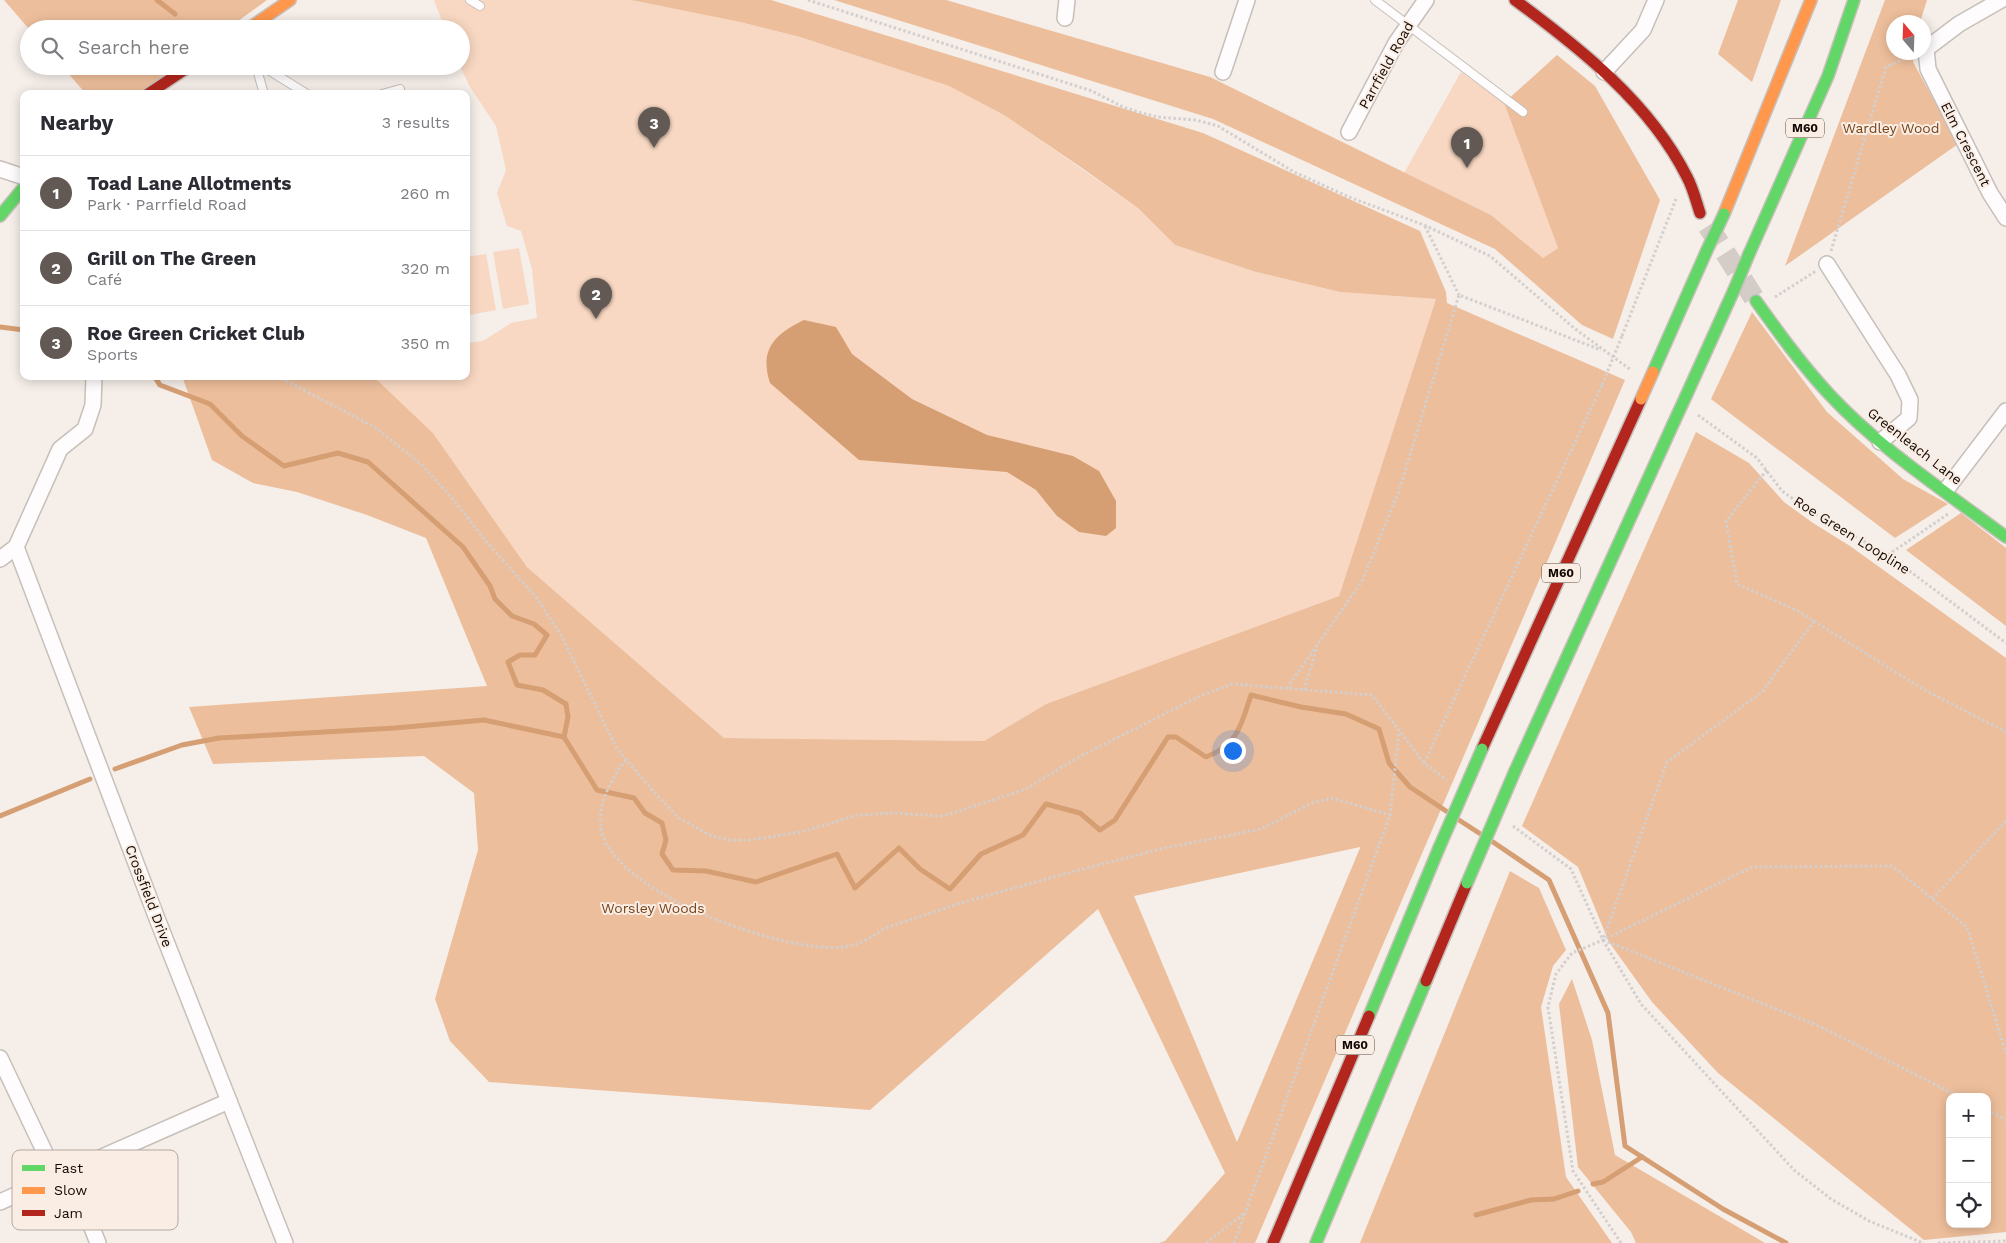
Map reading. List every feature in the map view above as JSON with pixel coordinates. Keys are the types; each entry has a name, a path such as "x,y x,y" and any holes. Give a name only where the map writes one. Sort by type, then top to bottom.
{"main road":[{"path":"261,20 290,0"},
{"path":"1515,0 1565,38 1604,72 1658,132 1686,174 1700,213"},
{"name":"M60","path":"1273,1243 1482,748 1724,214 1811,0"},
{"name":"M60","path":"1316,1243 1515,771 1734,290 1828,76 1854,0"},
{"path":"154,90 176,75"},
{"path":"0,216 20,192"},
{"name":"Greenleach Lane","path":"1757,304 1829,394 1880,442 2006,537"},
{"name":"M60","path":"1324,1243 1340,1184"}],"street":[{"path":"1065,18 1067,0"},
{"path":"1224,72 1247,0"},
{"name":"Parrfield Road","path":"1349,132 1407,25 1426,0"},
{"path":"1604,72 1644,30 1656,0"},
{"name":"Elm Crescent","path":"2002,0 1958,24 1926,49 1928,68 1990,193 2006,218"},
{"path":"0,169 20,176"},
{"path":"1827,264 1898,375 1910,400 1909,418 1880,442"},
{"path":"0,559 16,547 60,448 85,429 93,405 94,380"},
{"path":"1946,490 2006,411"},
{"name":"Crossfield Drive","path":"16,547 285,1243"},
{"path":"0,1058 50,1150"},
{"path":"119,1150 229,1101"},
{"path":"0,1202 12,1197"},
{"path":"91,1230 98,1243"}],"lane":[{"path":"470,0 480,6"},
{"path":"1375,0 1523,112"},
{"path":"259,75 263,90"},
{"path":"276,75 300,90"}],"path":[{"path":"808,0 1092,91 1123,107 1157,116 1196,120 1218,126 1294,172 1424,225 1490,256 1606,352 1459,295 1424,225"},
{"path":"1757,304 1827,264 1886,67 1900,60"},
{"path":"1424,763 1602,384 1686,174"},
{"path":"1287,688 1362,581 1399,491 1459,295"},
{"path":"285,380 376,428 422,465 452,498 485,540 536,596 562,638 605,728 626,760 679,818 698,830 729,840 768,838 858,815 893,813 940,816 950,814 1026,789 1077,758 1220,688 1232,684 1372,695 1424,763 1441,776"},
{"name":"Roe Green Loopline","path":"1730,437 1756,458 1782,491 1812,512 1888,555 2006,643"},
{"path":"1767,470 1726,521 1737,584 1798,612 1921,688 2006,732"},
{"path":"1888,555 1963,503"},
{"path":"1603,940 1667,762 1762,692 1814,621"},
{"path":"1304,690 1318,644"},
{"path":"1234,1243 1390,816 1394,768 1400,731"},
{"path":"626,760 615,773 606,793 602,813 602,832 611,851 646,881 686,907 735,928 771,939 809,945 844,947 869,940 885,928 1040,880 1165,848 1261,828 1312,803 1332,798 1390,816"},
{"path":"1932,899 2006,821"},
{"path":"1511,825 1571,869 1603,940 1634,993 1653,1019 1742,1111 1794,1170 1831,1199 1869,1221 1922,1243"},
{"path":"1621,1243 1573,1171 1548,1007 1556,974 1572,953 1603,940 1752,867 1892,866 1967,927 2006,1053"},
{"path":"1603,940 1822,1026 1952,1093"},
{"path":"1991,1112 2006,1120"},
{"path":"1206,1243 1246,1212"},
{"path":"1938,1243 2006,1242"}],"shaded area":[{"path":"434,0 631,0 740,22 800,37 949,86 1004,115 1138,208 1175,245 1256,272 1340,292 1436,299 1339,596 1046,704 984,741 724,738 527,567 433,433 377,380 470,380 470,343 483,341 511,323 537,318 532,269 521,231 507,226 497,193 506,170 496,126 464,75 470,75 470,20 442,20"},
{"path":"1461,72 1504,103 1558,248 1543,258 1491,215 1404,173"},
{"path":"519,248 529,304 503,309 493,252"},
{"path":"486,254 496,310 470,315 470,256"},
{"path":"804,320 836,327 852,354 912,399 987,435 1073,456 1099,471 1116,501 1116,528 1106,536 1079,532 1057,516 1036,490 1007,472 859,460 770,383 767,361 768,352 772,344 785,331"}],"green space":[{"path":"4,0 267,0 239,20 21,20"},
{"name":"Worsley Woods","path":"631,0 771,0 1203,133 1420,231 1446,292 1447,303 1625,380 1255,1243 1159,1243 1165,1241 1225,1173 1098,909 870,1110 489,1082 450,1041 435,999 478,850 474,793 424,756 213,764 189,707 487,686 426,538 367,515 297,492 253,483 212,460 183,380 377,380 433,433 527,567 724,738 984,741 1046,704 1339,596 1436,299 1340,292 1256,272 1175,245 1138,208 1004,115 949,86 800,37 740,22","holes":["1360,847 1360,848 1237,1142 1134,896"]},
{"path":"834,0 946,0 1210,77 1491,215 1543,258 1558,248 1504,103 1557,55 1595,86 1660,200 1613,339 1582,325 1495,249 1213,119"},
{"path":"1738,0 1781,0 1752,82 1718,54"},
{"name":"Wardley Wood","path":"1885,0 1927,0 1922,15 1886,15 1886,60 1913,60 1958,144 1785,266"},
{"path":"70,75 164,75 143,90 83,90"},
{"path":"1752,312 1827,412 1903,479 1948,504 1895,538 1711,399"},
{"path":"1696,432 1749,463 1784,502 1850,546 2006,658 2006,1232 1924,1240 1718,1073 1652,1002 1609,942 1578,867 1522,826"},
{"path":"1961,513 2006,548 2006,626 1906,550"},
{"path":"1510,871 1539,888 1566,950 1553,966 1541,1007 1566,1177 1612,1243 1360,1243"},
{"path":"1572,979 1592,1040 1615,1155 1765,1243 1636,1243 1631,1232 1578,1167 1559,1004"}],"waterway":[{"path":"157,0 175,14"},
{"path":"0,327 20,330"},
{"path":"157,380 160,385 210,404 242,436 284,466 338,453 368,462 463,547 490,586 495,599 512,616 534,624 547,635 535,655 520,655 508,662 517,685 543,690 566,704 568,717 564,737 597,790 634,798 645,813 662,823 666,840 662,854 673,870 706,871 756,882 837,854 855,888 899,848 920,869 950,889 981,854 1023,835 1046,804 1080,813 1100,830 1115,820 1168,737 1176,737 1206,757 1217,752 1232,740 1237,733 1251,695 1301,707 1346,714 1379,729 1389,763 1410,787 1446,811"},
{"path":"115,769 182,745 219,738 395,728 484,720 564,737"},
{"path":"0,816 90,779"},
{"path":"1459,820 1479,833"},
{"path":"1493,842 1549,880 1608,1013 1625,1146 1723,1209 1786,1243"},
{"path":"1593,1184 1603,1182 1642,1157"},
{"path":"1476,1215 1531,1200 1554,1199 1578,1191"}],"tunnel":[{"path":"1708,226 1756,301"}],"traffic: fast":[{"path":"1749,254 1828,76 1854,0"},
{"path":"0,216 20,192"},
{"path":"1707,250 1724,214"},
{"path":"1653,372 1707,250"},
{"path":"1734,290 1749,254"},
{"path":"1686,396 1734,290"},
{"path":"1756,301 1809,372 1849,414 1892,452 2006,537"},
{"path":"1674,422 1686,396"},
{"path":"1515,771 1674,422"},
{"path":"1439,848 1482,749"},
{"path":"1467,883 1515,771"},
{"path":"1369,1016 1439,848"},
{"path":"1316,1243 1426,981"}],"traffic: slow":[{"path":"261,20 290,0"},
{"path":"1724,214 1811,0"},
{"path":"1641,399 1653,372"}],"traffic: jam":[{"path":"1515,0 1612,79 1654,125 1672,150 1689,181 1700,213"},
{"path":"154,90 176,75"},
{"path":"1482,749 1641,399"},
{"path":"1426,981 1467,883"},
{"path":"1273,1243 1369,1016"}],"place":[{"name":"Roe Green Cricket Club","path":"654,148"},
{"name":"Toad Lane Allotments","path":"1467,168"},
{"name":"Grill on The Green","path":"596,319"}]}
